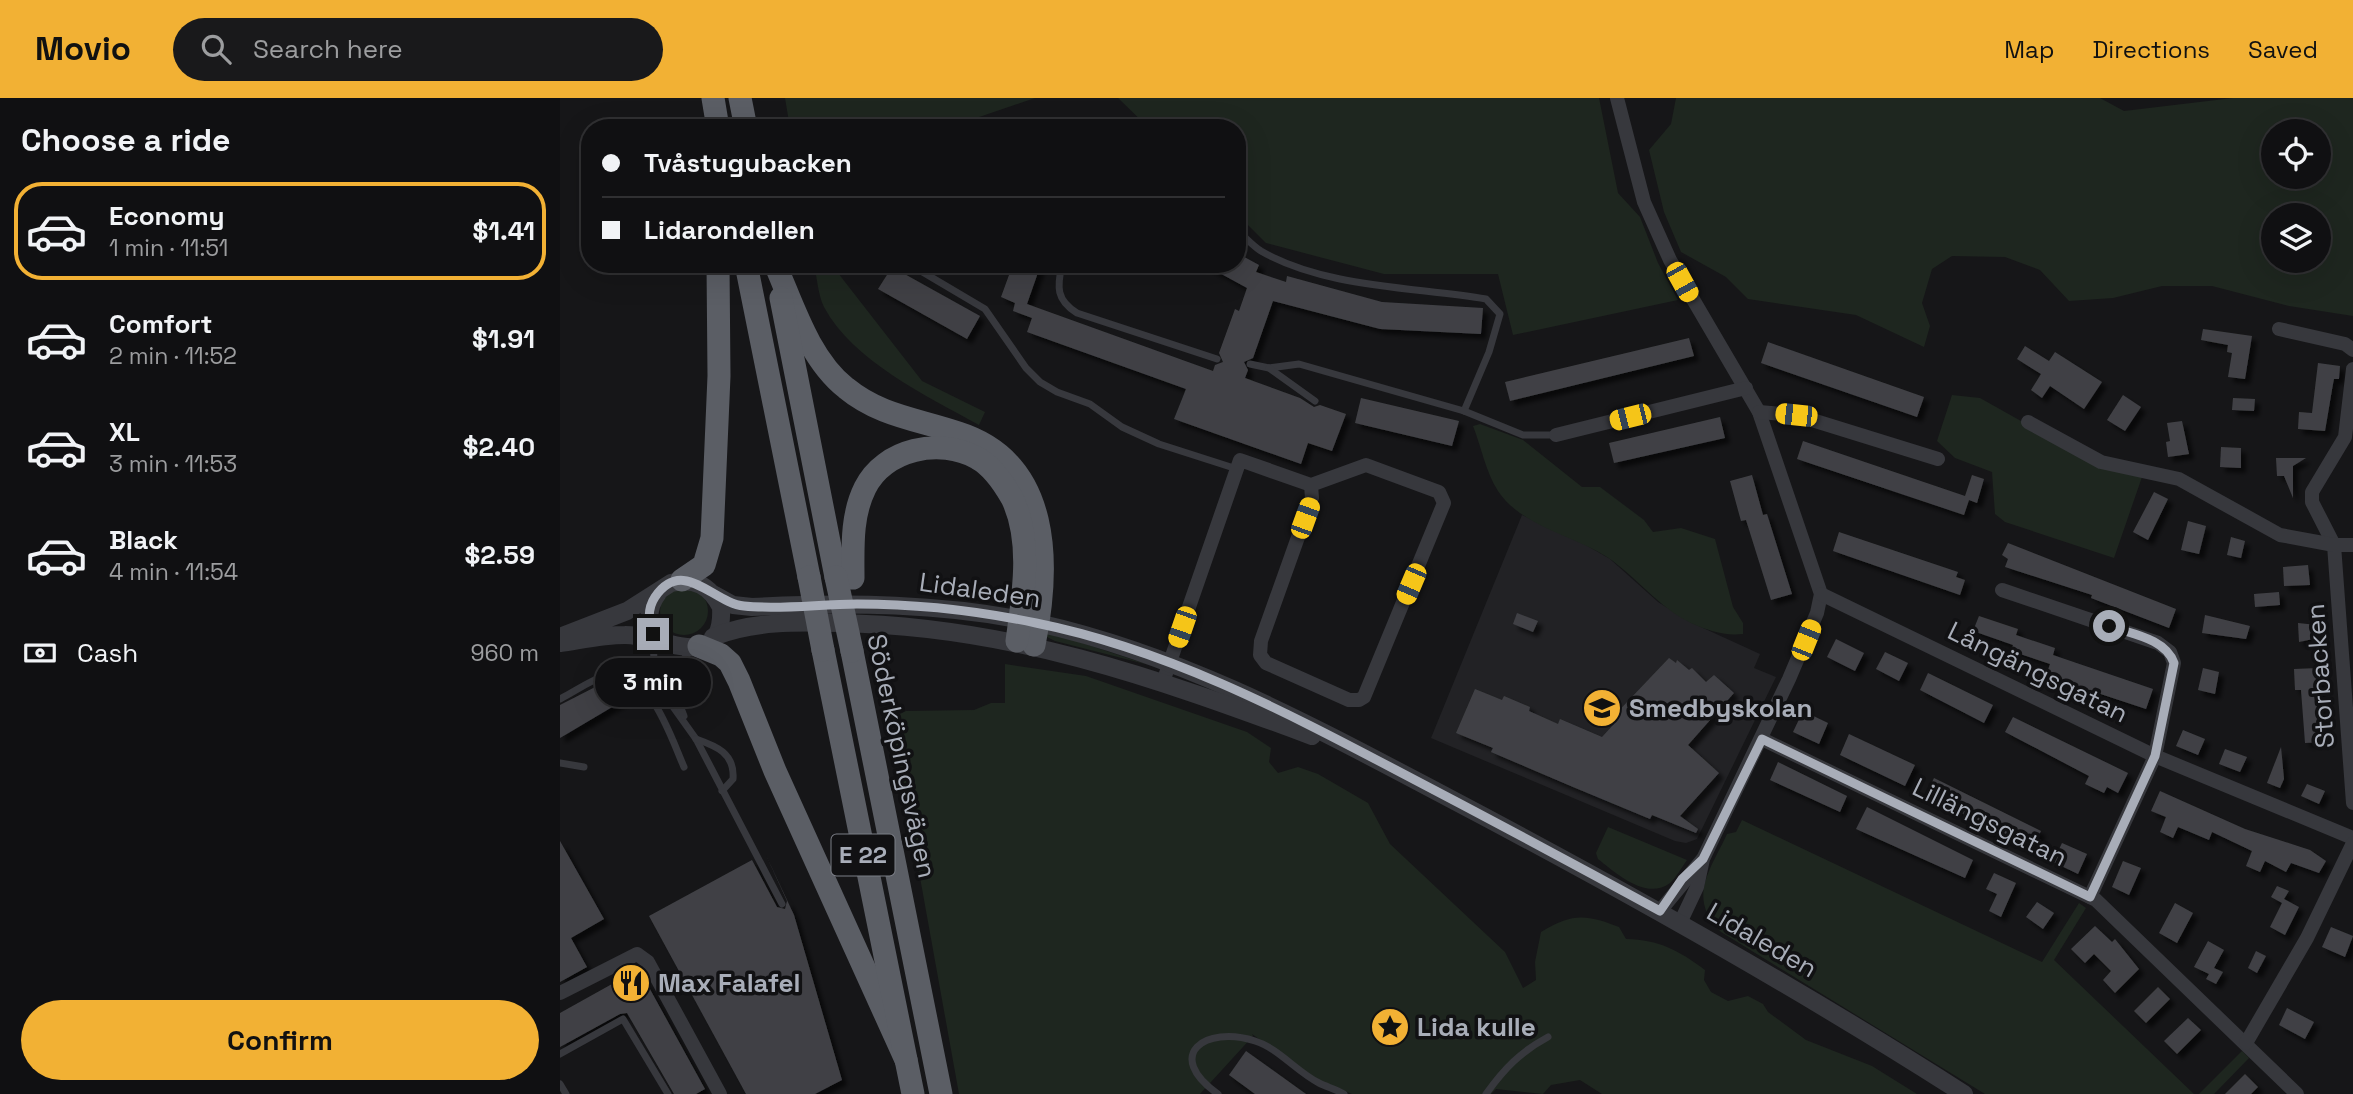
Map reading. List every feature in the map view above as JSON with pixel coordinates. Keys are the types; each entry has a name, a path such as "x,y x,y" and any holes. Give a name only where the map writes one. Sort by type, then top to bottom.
{"highway":[{"path":"740,98 744,119"},
{"path":"713,99 715,119"},
{"path":"682,580 704,565 712,538 719,364 718,273"},
{"name":"E 22","path":"748,273 913,1094"},
{"name":"Söderköpingsvägen","path":"776,273 845,577 852,651 941,1094"},
{"path":"778,273 815,351 843,386 891,415 958,433 981,443 1015,470 1027,490 1044,560 1027,632"},
{"path":"845,577 857,511 866,487 892,459 911,450 929,447 976,457 1001,480 1013,500 1019,522 1024,566 1027,632"},
{"path":"702,644 730,663 739,681 775,771 906,1060"}],"street":[{"path":"1617,98 1644,202 1670,260 1759,412 1821,594 1806,640 1762,739 1703,859 1697,887 1680,923"},
{"path":"2279,329 2345,344 2353,350"},
{"path":"2334,545 2312,502 2312,492 2345,437 2353,369"},
{"path":"1556,435 1746,388"},
{"path":"1759,412 1796,415 1938,459"},
{"path":"2028,422 2101,462 2179,479 2280,535 2334,545 2353,545"},
{"path":"1163,682 1240,460 1311,485 1366,465 1439,492 1444,503 1364,697 1359,700 1349,699 1266,663 1260,655 1261,641 1312,498 1311,485"},
{"name":"Storbacken","path":"2334,545 2349,676 2353,803"},
{"path":"560,637 604,622 682,580 706,586 721,607 722,618 702,644 683,649 656,639 627,635 560,643"},
{"path":"656,639 649,608 660,590"},
{"path":"2002,590 2158,643 2170,652 2174,663 2155,756 2090,897"},
{"name":"Långängsgatan","path":"1821,594 2155,756 2353,838"},
{"name":"Lidaleden","path":"715,596 733,605 752,607 870,604 1027,632 1170,662 1267,702 1660,911 1864,1030 1964,1094"},
{"name":"Lidaleden","path":"702,644 732,629 756,625 832,623 1027,632 1381,762"},
{"name":"Lillängsgatan","path":"1762,739 2090,897 2110,911 2297,1094"},
{"path":"2246,1043 2307,938 2353,843"},
{"path":"1660,911 1682,879 1703,859"},
{"path":"560,993 637,954 648,962 720,1094"}],"lane":[{"path":"1246,238 1261,251 1297,266 1382,288 1486,299 1500,314 1489,352 1464,411"},
{"path":"924,273 985,309 1026,368 1049,387 1090,404 1122,427 1159,444 1237,469"},
{"path":"1061,273 1059,296 1065,305 1077,313 1217,359"},
{"path":"1251,364 1269,368 1299,364 1464,411 1523,435 1556,435"},
{"path":"1269,368 1315,401"},
{"path":"656,639 655,677 696,739 782,904"},
{"path":"688,727 674,688 675,668 702,644"},
{"path":"560,699 603,676 614,674 638,684 650,696 684,767"},
{"path":"696,739 721,748 730,759 733,779 722,791"},
{"path":"560,763 584,767"},
{"path":"560,1054 624,1019 668,1094"},
{"path":"1486,1094 1522,1051 1548,1037"},
{"path":"1218,1094 1202,1081 1192,1060 1193,1050 1201,1042 1211,1038 1255,1041 1321,1084 1344,1094"},
{"path":"560,1084 566,1094"}],"shaded area":[{"path":"785,98 1035,98 973,119 788,119"},
{"path":"1118,98 1599,98 1618,193 1640,217 1658,263 1678,300 1513,335 1498,274 1384,274 1266,243 1246,223 1246,119 1140,119"},
{"path":"1676,98 2100,98 2124,111 2233,98 2353,98 2353,316 2289,306 2212,286 2162,286 2113,298 2069,301 2040,270 2005,257 1952,256 1932,269 1922,303 1930,326 1924,347 1856,315 1748,299 1726,277 1681,252 1664,212 1649,150 1671,124"},
{"path":"816,273 838,273 922,381 985,412 979,425 915,389 872,360 837,326 824,307"},
{"path":"1952,395 1980,398 2021,421 2142,477 2114,558 2005,522 1995,514 1992,472 1955,458 1937,441"},
{"path":"1480,424 1523,440 1582,487 1600,487 1644,520 1653,532 1681,528 1715,539 1733,607 1743,623 1743,634 1717,632 1691,623 1668,609 1607,557 1520,513 1498,491 1490,476 1473,426"},
{"name":"Smedbyskolan","path":"1522,515 1579,541 1610,559 1658,602 1690,622 1760,654 1754,668 1776,677 1697,839 1686,843 1675,841 1431,738"},
{"path":"684,587 701,594 708,611 701,628 684,635 667,628 660,611 667,594"},
{"path":"1046,631 1149,665 1055,641 1045,636"},
{"path":"1005,664 1086,676 1247,732 1271,748 1269,762 1278,773 1298,767 1318,774 1368,803 1390,844 1505,952 1523,988 1536,980 1535,962 1541,932 1571,919 1597,920 1619,927 1626,939 1649,941 1677,952 1705,970 1704,980 1711,992 1728,1001 1748,996 1763,1004 1768,1012 1806,1040 1872,1066 1917,1094 1602,1094 1580,1080 1551,1085 1543,1094 1496,1089 1491,1094 1352,1094 1314,1078 1252,1034 1200,1094 959,1094 894,733 898,733 900,714 906,711 974,710 991,703 1005,703"},
{"path":"1742,820 2042,962 2079,903 2086,908 2054,960 2194,1094 1985,1094 1721,932 1705,907 1705,883 1727,834 1736,832"},
{"path":"1608,827 1687,860 1670,883 1661,888 1641,887 1598,859 1596,853"},
{"path":"2242,1051 2249,1058 2214,1094 2199,1094"}],"building":[{"path":"1246,258 1259,265 1256,272 1286,282 1287,276 1382,302 1483,308 1481,334 1380,329 1273,301 1253,358 1244,362 1248,370 1245,378 1300,398 1314,407 1320,405 1346,414 1332,451 1308,443 1301,464 1174,419 1186,389 1027,332 1032,318 1013,311 1015,303 1001,297 1010,273 1038,273 1027,304 1213,371 1215,365 1223,362 1219,353 1235,309 1239,311 1247,288 1220,273 1246,273"},
{"path":"888,273 903,273 980,316 967,339 878,289"},
{"path":"2203,329 2252,336 2245,379 2228,377 2232,353 2227,352 2228,345 2201,340"},
{"path":"1689,338 1694,356 1510,401 1505,382"},
{"path":"1768,342 1924,397 1917,417 1761,363"},
{"path":"2025,346 2049,361 2055,352 2102,382 2084,409 2050,386 2042,398 2031,390 2041,374 2017,359"},
{"path":"2318,363 2340,366 2339,379 2334,379 2325,431 2298,429 2299,412 2312,413"},
{"path":"2123,395 2141,407 2125,431 2107,420"},
{"path":"1361,398 1459,421 1452,446 1355,423"},
{"path":"2233,398 2255,399 2254,411 2232,410"},
{"path":"1720,417 1725,438 1614,463 1609,443"},
{"path":"2182,421 2189,454 2168,457 2166,442 2170,441 2167,423"},
{"path":"1803,441 1965,496 1972,475 1984,479 1977,503 1969,500 1964,515 1797,459"},
{"path":"2221,447 2241,448 2241,468 2220,467"},
{"path":"2276,458 2306,458 2293,466 2293,498 2284,476 2277,476"},
{"path":"1752,475 1763,515 1767,514 1792,594 1771,600 1746,520 1741,521 1730,481"},
{"path":"2154,492 2168,499 2148,540 2133,532"},
{"path":"2188,521 2206,526 2199,554 2181,550"},
{"path":"1839,532 1958,572 1956,577 1965,580 1960,595 1833,551"},
{"path":"2231,537 2245,541 2241,558 2227,555"},
{"path":"2008,543 2176,609 2169,628 2091,598 2092,595 2005,567 2008,559 2002,555"},
{"path":"2308,565 2310,585 2284,586 2283,567"},
{"path":"2279,592 2280,605 2255,607 2254,594"},
{"path":"1517,613 1538,621 1533,632 1513,624"},
{"path":"2205,615 2250,626 2246,639 2202,633"},
{"path":"1979,616 2018,629 2016,635 2055,648 2053,655 2153,689 2146,709 2046,676 2050,664 2011,651 2013,645 1973,631"},
{"path":"2298,623 2317,625 2318,638 2299,642"},
{"path":"1836,639 1864,653 1855,671 1827,657"},
{"path":"1885,652 1908,663 1899,681 1876,669"},
{"path":"1669,658 1676,663 1677,660 1689,670 1692,668 1706,682 1714,675 1734,693 1688,745 1719,773 1680,816 1698,829 1696,833 1652,815 1650,819 1573,787 1491,752 1493,748 1456,733 1475,689 1502,700 1504,696 1530,707 1529,711 1558,724 1560,719 1602,737 1614,724 1610,720"},
{"path":"2203,668 2219,672 2215,694 2198,690"},
{"path":"2319,668 2322,742 2305,743 2301,690 2295,690 2294,669"},
{"path":"1928,673 1993,705 1984,723 1920,690"},
{"path":"601,684 605,690 615,685 624,700 560,738 560,705"},
{"path":"1803,711 1828,723 1819,744 1793,732"},
{"path":"2013,717 2128,773 2118,793 2107,787 2104,793 2085,784 2089,776 2005,732"},
{"path":"2183,730 2205,739 2198,755 2176,746"},
{"path":"1849,734 1915,765 1905,786 1840,755"},
{"path":"2281,747 2284,779 2280,788 2267,783"},
{"path":"2225,749 2247,757 2240,772 2219,764"},
{"path":"1778,762 1847,796 1840,812 1770,780"},
{"path":"1934,778 2041,831 2031,851 1964,821 1967,816 1925,797"},
{"path":"2307,784 2325,791 2319,804 2301,796"},
{"path":"2160,791 2245,829 2310,850 2326,861 2319,873 2291,863 2286,872 2265,861 2260,872 2246,866 2252,851 2212,832 2209,840 2178,827 2173,838 2160,832 2166,817 2151,811"},
{"path":"1867,807 1973,860 1965,878 1856,829"},
{"path":"560,841 604,919 571,938 587,967 560,982"},
{"path":"2062,843 2087,854 2078,874 2053,862"},
{"path":"765,853 794,915 842,1080 815,1094 746,1094 649,916 752,860 777,907 785,909 787,901"},
{"path":"2123,861 2141,868 2129,895 2112,887"},
{"path":"1994,873 2016,883 2001,917 1989,911 1997,894 1986,889"},
{"path":"2277,886 2289,891 2284,899 2299,907 2285,935 2270,927 2282,903 2271,897"},
{"path":"2037,902 2054,913 2043,929 2026,917"},
{"path":"2175,903 2193,913 2177,943 2159,933"},
{"path":"2095,926 2112,942 2115,939 2139,969 2115,993 2103,980 2111,971 2094,954 2085,963 2071,949"},
{"path":"2331,927 2353,936 2345,957 2322,947"},
{"path":"2208,941 2224,950 2214,968 2223,972 2216,984 2206,979 2209,974 2194,967"},
{"path":"2256,951 2266,956 2257,973 2248,968"},
{"path":"646,982 705,1089 696,1094 674,1094 627,1013 620,1014 560,1047 560,1013 612,984 619,997"},
{"path":"2158,987 2170,999 2146,1023 2134,1011"},
{"path":"2287,1008 2314,1022 2305,1039 2279,1025"},
{"path":"2188,1018 2201,1030 2177,1054 2164,1041"},
{"path":"1246,1051 1306,1094 1255,1094 1229,1075"},
{"path":"2245,1074 2258,1087 2251,1094 2225,1094"}],"place":[{"name":"Smedbyskolan","path":"1602,708"},
{"name":"Max Falafel","path":"631,983"},
{"name":"Lida kulle","path":"1390,1027"}],"route":[{"path":"653,634 649,608 653,600 660,590 682,580 706,586 715,596 733,605 752,607 870,604 933,608 1038,623 1144,653 1267,702 1522,835 1660,911 1682,879 1703,859 1762,739 2090,897 2155,756 2174,663 2170,652 2158,643 2109,626"}]}
